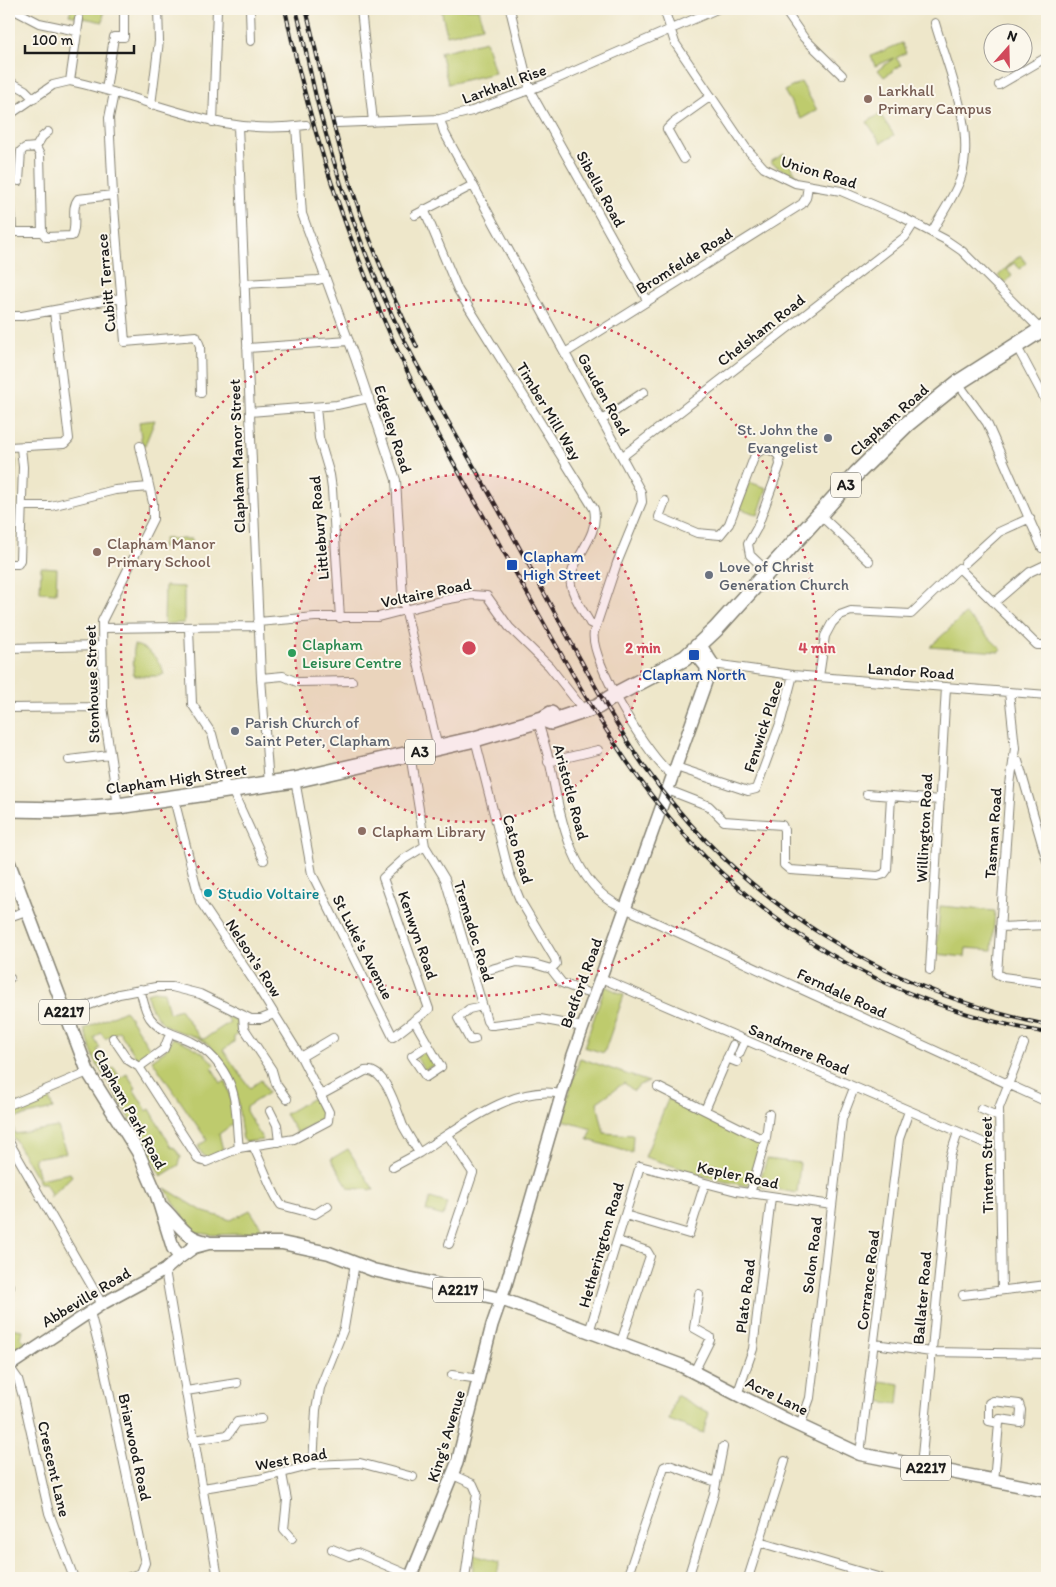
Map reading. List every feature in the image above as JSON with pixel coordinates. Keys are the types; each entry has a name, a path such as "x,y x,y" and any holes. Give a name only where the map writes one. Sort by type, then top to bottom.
{"highway":[{"name":"Clapham Road","path":"696,647 768,572 858,473 902,429 958,382 1044,328"},
{"name":"Clapham High Street","path":"541,720 551,722 598,706 676,663 696,647"},
{"name":"Clapham High Street","path":"11,812 118,806 295,780 410,754 436,740 475,739 541,720 547,715 580,704 615,695"}],"main road":[{"path":"696,647 713,664"},
{"path":"696,647 706,667 706,682"},
{"name":"Bedford Road","path":"501,1299 583,1027 609,981 625,908 706,682 711,676 713,664"},
{"name":"Clapham Park Road","path":"9,863 88,1072 138,1152 160,1205 172,1248 180,1257"},
{"path":"160,1205 191,1238 210,1243"},
{"name":"A2217","path":"180,1257 194,1247 210,1243 266,1242 288,1244 329,1253 355,1263 501,1299"},
{"name":"Abbeville Road","path":"9,1366 102,1304 165,1270 180,1257"},
{"name":"Acre Lane","path":"501,1299 660,1356 860,1454 1047,1491"},
{"name":"King's Avenue","path":"411,1577 453,1475 492,1325 501,1299"}],"street":[{"path":"12,9 39,23 77,31"},
{"name":"Cubitt Terrace","path":"124,9 124,37 114,37 109,118 120,298 125,342 196,336 200,354 201,393"},
{"path":"151,105 159,41 158,9"},
{"path":"213,122 217,9"},
{"path":"250,9 251,41"},
{"path":"361,9 373,122"},
{"name":"Sibella Road","path":"510,9 530,91 647,300"},
{"name":"Union Road","path":"664,9 675,43 746,148 764,168 786,180 808,186 834,189 932,232 962,251 1044,328"},
{"name":"Larkhall Rise","path":"337,123 440,119 472,111 530,91 717,9"},
{"path":"784,9 804,38 842,75"},
{"path":"70,81 79,19"},
{"path":"932,232 960,180 966,155 961,111 935,23"},
{"path":"999,85 1047,57"},
{"path":"9,81 27,91 34,99"},
{"path":"9,116 53,85 70,81 213,122 238,126 306,125"},
{"path":"684,159 667,129 673,122 711,96"},
{"name":"Gauden Road","path":"440,119 444,132 641,492 642,502 617,563 596,626 593,644 615,695 644,740 667,771 675,771"},
{"name":"Clapham Manor Street","path":"238,126 260,678 269,784"},
{"name":"Edgeley Road","path":"296,126 301,210 369,398 396,480 401,580 405,610 436,740"},
{"path":"19,181 21,151 25,148 36,147 48,132"},
{"path":"36,147 40,155 42,232 46,237 72,236 75,230 74,206 78,199 113,195"},
{"path":"415,215 473,185"},
{"name":"Bromfelde Road","path":"565,353 802,204 806,198 808,186"},
{"path":"11,206 12,232 42,232"},
{"name":"Timber Mill Way","path":"424,209 458,290 594,509 594,528 573,570 570,582 590,623 596,626"},
{"name":"Chelsham Road","path":"623,456 905,237 914,223"},
{"path":"244,284 325,278"},
{"path":"9,316 54,311 120,298"},
{"path":"9,447 21,448 66,443 70,436 54,311"},
{"path":"247,348 349,342"},
{"path":"1016,345 1047,403"},
{"path":"958,382 987,423 1042,548"},
{"path":"602,420 644,392"},
{"path":"250,412 351,404 369,398"},
{"name":"Littlebury Road","path":"316,407 318,438 330,475 332,489 340,618"},
{"path":"22,506 51,506 115,490 149,487 140,446"},
{"path":"9,564 18,564 20,560 22,506 21,448"},
{"path":"665,501 659,517 697,533 720,536 729,524 755,455 760,450 767,448 775,451 779,456 780,465 748,544 750,555 768,572"},
{"name":"Stonhouse Street","path":"118,806 103,707 102,628 104,616 153,519 153,503 149,487"},
{"path":"820,515 869,561"},
{"path":"819,677 825,636 829,626 840,615 851,611 911,614 998,532 1030,518"},
{"path":"994,603 1030,572 1047,564"},
{"path":"962,566 994,603 1039,646 1047,645"},
{"name":"Voltaire Road","path":"102,628 189,628 378,617 444,600 472,595 487,596 508,627 564,683 580,704"},
{"path":"189,628 192,704 212,734 229,791 264,860"},
{"path":"9,648 102,646"},
{"name":"Landor Road","path":"713,664 793,675 1047,695"},
{"name":"Fenwick Place","path":"675,771 748,791 756,789 781,722 793,675"},
{"path":"260,678 283,676 297,682 352,681"},
{"name":"Willington Road","path":"930,970 946,687"},
{"name":"Tasman Road","path":"1009,692 1014,736 998,975 1047,983"},
{"path":"9,708 103,707"},
{"name":"Aristotle Road","path":"541,720 548,762 571,850 598,890 616,904 625,908"},
{"name":"Cato Road","path":"475,739 509,873 520,900 555,959 556,964 551,969"},
{"path":"548,762 598,750"},
{"name":"Tremadoc Road","path":"410,754 426,846 445,880 482,1006 490,1025 540,1019 583,1027"},
{"path":"69,760 109,755"},
{"path":"1013,756 1018,761 1047,861"},
{"name":"St Luke's Avenue","path":"295,780 312,874 392,1037"},
{"path":"1010,785 1025,786"},
{"path":"668,790 710,806 724,821 782,825 784,830 784,865 788,869 878,876 884,874 887,870 891,796"},
{"path":"867,794 940,800"},
{"name":"Nelson's Row","path":"174,799 200,901 301,1057 330,1114 328,1121 294,1139 279,1142"},
{"name":"Kenwyn Road","path":"392,1037 429,1009 383,878 404,859 426,846"},
{"name":"Ferndale Road","path":"625,908 1047,1102"},
{"path":"9,917 26,911"},
{"path":"1000,927 1047,925"},
{"path":"473,974 517,962 529,963 551,969 562,983 585,992"},
{"name":"Sandmere Road","path":"609,981 987,1144"},
{"path":"65,1014 118,994 140,989 172,987 187,990 243,1016 261,1019 274,1014"},
{"path":"140,989 143,1002 151,1019 170,1034 191,1041 202,1048 225,1074 233,1095 239,1148"},
{"path":"475,1039 470,1040 458,1018 469,1009 482,1006"},
{"path":"243,1016 244,1028 272,1070 276,1084 287,1099"},
{"path":"414,1020 428,1045"},
{"path":"139,1067 164,1048 170,1034"},
{"path":"113,1038 128,1060 139,1067 200,1160 211,1161 239,1148 279,1142 277,1125 270,1110"},
{"path":"301,1057 333,1038"},
{"path":"727,1058 738,1058 745,1041"},
{"name":"Tintern Street","path":"1002,1290 999,1108 1024,1044"},
{"path":"705,1110 732,1045"},
{"path":"321,1095 365,1072 369,1071 376,1074 394,1102 403,1126 419,1153"},
{"path":"9,1105 88,1072"},
{"path":"658,1087 758,1137 766,1138"},
{"name":"Solon Road","path":"800,1426 810,1398 842,1119 854,1088"},
{"path":"393,1167 516,1096 540,1092 562,1094"},
{"path":"981,1109 999,1116"},
{"name":"Corrance Road","path":"860,1454 899,1139 910,1111"},
{"path":"750,1194 766,1138 769,1114"},
{"name":"Ballater Road","path":"921,1467 950,1157 958,1132"},
{"path":"448,1135 473,1173 449,1244"},
{"path":"9,1142 102,1304"},
{"path":"254,1146 268,1176 273,1194 281,1206 315,1214 328,1206"},
{"name":"Kepler Road","path":"640,1166 750,1194 832,1205"},
{"name":"Hetherington Road","path":"589,1332 640,1166"},
{"path":"625,1215 689,1234 705,1183"},
{"name":"Plato Road","path":"737,1395 753,1349 771,1197"},
{"path":"618,1242 647,1251 650,1256 620,1342"},
{"path":"313,1465 316,1410 320,1388 344,1328 355,1263"},
{"path":"165,1270 218,1578"},
{"path":"963,1295 1047,1285"},
{"path":"694,1372 710,1340 694,1328 699,1294"},
{"name":"Briarwood Road","path":"90,1312 102,1358 145,1563 141,1573 127,1578"},
{"path":"875,1344 931,1352 1047,1354"},
{"name":"Crescent Lane","path":"9,1366 20,1384 51,1521 74,1578"},
{"path":"452,1375 479,1380"},
{"path":"186,1391 237,1383"},
{"path":"994,1482 1000,1419 1020,1422 1021,1410 1019,1404 993,1401 989,1403 989,1421 999,1423"},
{"path":"193,1440 228,1435 237,1422 261,1419"},
{"path":"688,1578 716,1482 723,1447"},
{"path":"748,1578 785,1461"},
{"name":"West Road","path":"203,1488 282,1474 313,1465 360,1463 413,1477"},
{"path":"627,1578 664,1467 669,1465 716,1482"},
{"path":"282,1474 287,1500 284,1529 292,1538"},
{"path":"453,1475 473,1484 477,1493 466,1578"},
{"path":"759,1542 881,1578"},
{"path":"332,1549 349,1556 357,1553 411,1577"}],"green space":[{"path":"71,9 104,9 103,22 69,15"},
{"path":"441,9 479,9 483,27 447,35"},
{"path":"486,41 495,73 448,84 440,52"},
{"path":"902,43 906,53 896,58 901,65 884,77 878,70 894,58 875,66 871,56"},
{"path":"801,82 817,110 801,119 784,91"},
{"path":"880,114 894,135 881,143 867,122"},
{"path":"784,154 797,176 786,172 770,162"},
{"path":"1020,255 1026,263 1020,269 1014,263 1007,269 1012,276 1004,283 998,276"},
{"path":"155,420 145,445 142,446 139,422"},
{"path":"9,458 16,460 12,554 9,554"},
{"path":"749,482 767,488 758,515 739,508"},
{"path":"164,539 192,539 193,547 162,547"},
{"path":"41,567 57,568 56,593 40,592"},
{"path":"165,586 184,587 184,623 164,624"},
{"path":"965,614 1002,650 999,652 930,647"},
{"path":"134,645 153,655 160,664 164,674 159,676 135,676 133,674"},
{"path":"940,906 995,911 992,950 966,948 965,957 936,954"},
{"path":"605,986 624,995 604,1053 584,1047"},
{"path":"153,991 164,992 169,1013 180,1009 200,1038 204,1039 230,1022 225,1015 236,1020 241,1032 234,1037 234,1042 223,1050 250,1088 261,1080 268,1093 246,1107 246,1111 263,1140 246,1142 243,1139 234,1083 225,1065 217,1053 202,1040 172,1029 159,1019 152,1009 148,998 147,993"},
{"path":"125,1010 152,1052 138,1060 119,1031 105,1039 101,1033 94,1038 100,1048 97,1050 110,1070 114,1068 120,1078 127,1074 147,1111 150,1109 172,1148 174,1147 181,1157 179,1165 161,1176 131,1120 95,1061 84,1029"},
{"path":"173,1038 190,1045 206,1056 215,1065 212,1068 221,1083 226,1081 230,1095 233,1124 219,1134 223,1150 208,1158 202,1154 198,1146 207,1140 152,1060 165,1051"},
{"path":"427,1050 435,1064 425,1070 416,1057"},
{"path":"580,1058 649,1082 639,1085 634,1091 624,1083 597,1102 604,1133 633,1135 632,1153 588,1140 592,1129 560,1120"},
{"path":"49,1097 53,1109 11,1119 15,1134 58,1127 66,1153 34,1158 39,1179 70,1173 72,1176 49,1198 51,1194 45,1183 40,1183 9,1130 9,1111"},
{"path":"313,1098 324,1118 297,1133 285,1114"},
{"path":"668,1099 760,1144 748,1186 717,1180 645,1157"},
{"path":"348,1149 374,1190 349,1188 331,1159"},
{"path":"767,1159 800,1163 797,1193 758,1186"},
{"path":"165,1188 204,1212 231,1220 250,1210 265,1233 213,1235 192,1232"},
{"path":"430,1198 447,1203 443,1216 426,1211"},
{"path":"9,1328 23,1330 21,1338 28,1344 16,1352 9,1350"},
{"path":"880,1381 900,1384 898,1404 877,1401"},
{"path":"676,1395 709,1413 703,1433 669,1420"},
{"path":"474,1554 500,1561 496,1578 472,1578"}],"railway":[{"path":"285,9 307,102 336,195 369,285 408,373 450,457 571,672 618,748 643,784 670,819 734,884 804,938 880,980 920,997 1004,1024 1047,1033"},
{"path":"296,9 317,100 334,161 349,209 386,302 429,387 591,679 617,725 646,769 684,817 727,861 773,900 822,935 875,965 930,990 988,1010 1047,1025"},
{"path":"306,9 332,120 349,181 375,253 417,347"}],"place":[{"name":"Larkhall Primary Campus","path":"868,99"},
{"name":"St. John the Evangelist","path":"828,438"},
{"name":"Clapham Manor Primary School","path":"97,552"},
{"name":"Clapham High Street","path":"512,565"},
{"name":"Love of Christ Generation Church","path":"709,575"},
{"name":"Clapham Leisure Centre","path":"292,653"},
{"name":"Clapham North","path":"694,655"},
{"name":"Parish Church of Saint Peter, Clapham","path":"235,731"},
{"name":"Clapham Library","path":"362,831"},
{"name":"Studio Voltaire","path":"208,893"}]}
